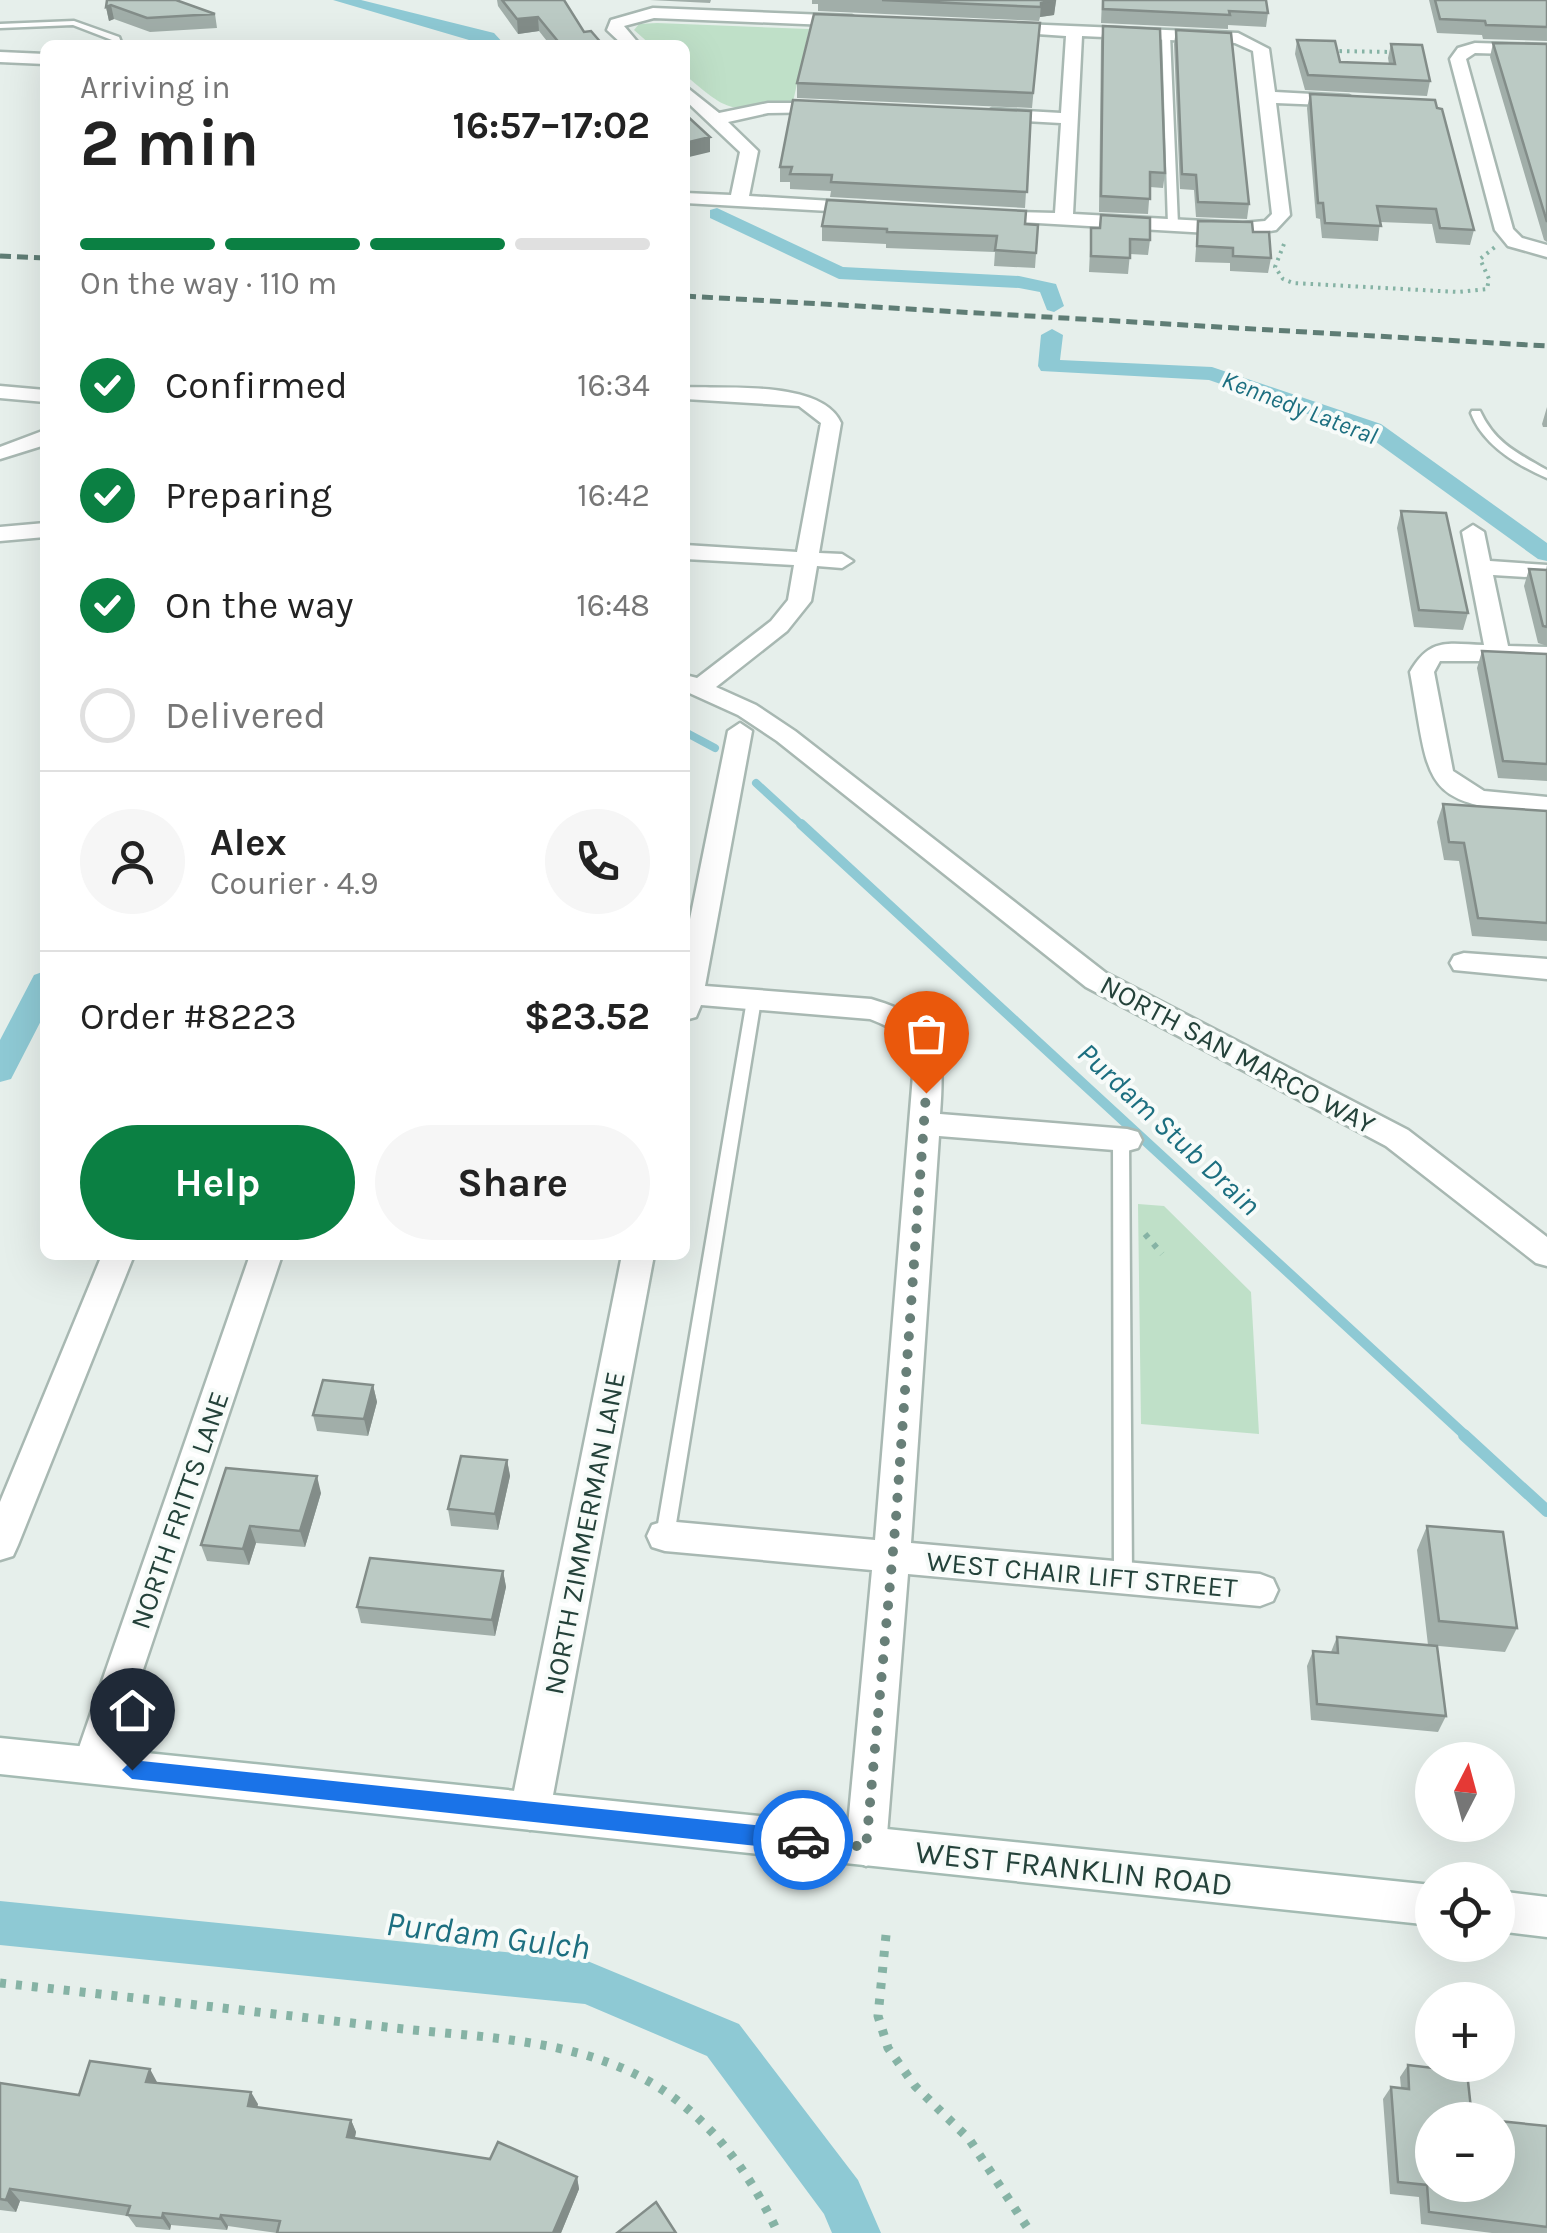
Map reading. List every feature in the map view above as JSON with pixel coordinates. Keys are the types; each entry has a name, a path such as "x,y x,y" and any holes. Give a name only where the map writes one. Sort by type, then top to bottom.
{"street":[{"path":"779,18 784,0"},
{"path":"626,40 615,30 624,19 653,13 757,8 779,18 877,22"},
{"path":"968,214 1277,232 1281,214 1260,49 1238,38 976,26"},
{"path":"1064,219 1074,31"},
{"path":"1547,50 1464,50 1458,58 1508,243 1547,250"},
{"path":"0,58 40,59"},
{"path":"690,96 750,151 739,201"},
{"path":"1266,97 1369,102"},
{"path":"716,119 789,106 851,108"},
{"path":"1445,106 1471,107"},
{"path":"970,113 1070,118"},
{"path":"690,198 892,210"},
{"path":"0,392 40,396"},
{"path":"690,393 787,398 818,406 831,423 799,602 786,617 693,685"},
{"path":"0,453 38,440"},
{"path":"0,534 40,530"},
{"path":"1472,532 1497,651"},
{"path":"690,552 842,562"},
{"path":"1480,567 1544,571"},
{"path":"1547,654 1458,649 1431,656 1422,672 1441,773 1462,794 1492,801 1547,805"},
{"name":"NORTH SAN MARCO WAY","path":"693,685 747,710 786,736 1096,980 1397,1138 1547,1253"},
{"path":"690,981 740,730"},
{"path":"1464,963 1547,969"},
{"path":"690,1001 754,1000 871,1009 916,1029 926,1044 924,1124 892,1556 866,1847"},
{"path":"924,1124 1124,1140"},
{"path":"0,1545 116,1260"},
{"name":"NORTH FRITTS LANE","path":"92,1766 264,1260"},
{"name":"NORTH ZIMMERMAN LANE","path":"530,1811 637,1260"},
{"name":"WEST CHAIR LIFT STREET","path":"665,1536 1260,1590"},
{"name":"WEST FRANKLIN ROAD","path":"0,1756 1415,1903"},
{"path":"1515,1913 1547,1916"}],"lane":[{"path":"0,26 74,23 116,40"},
{"path":"1166,34 1174,225"},
{"path":"1476,413 1479,427 1487,436 1547,476"},
{"path":"665,1536 754,1000"},
{"path":"1123,1577 1124,1140"}],"path":[{"path":"1326,50 1398,52"},
{"path":"1277,232 1275,267 1283,280 1458,292 1487,289 1488,278 1480,259 1508,243"},
{"path":"886,1935 878,2016 888,2048 914,2086 969,2139 1030,2233"},
{"path":"0,1983 454,2035 611,2064 670,2096 733,2150 766,2202 778,2233"}],"green space":[{"path":"639,24 809,29 793,102 744,108 724,104 690,79 690,40 645,40 634,30"},
{"path":"1138,1204 1164,1206 1251,1292 1259,1434 1141,1424"}],"building":[{"path":"107,0 176,0 215,14 147,18 111,5 106,7"},
{"path":"502,0 564,0 584,32 591,31 599,40 557,40 538,17 517,19"},
{"path":"882,0 1056,0 1041,3 1041,7"},
{"path":"1103,0 1266,0 1268,13 1103,9"},
{"path":"1435,0 1547,0 1547,27 1440,19"},
{"path":"814,14 1040,23 1033,93 797,83"},
{"path":"1103,26 1160,29 1165,173 1150,172 1150,199 1101,196"},
{"path":"1176,30 1231,33 1249,204 1198,202 1196,175 1182,174"},
{"path":"1297,40 1335,41 1340,62 1395,64 1391,44 1422,45 1430,81 1308,75"},
{"path":"1493,43 1547,44 1547,222"},
{"path":"1310,94 1435,100 1437,108 1442,109 1474,230 1440,228 1436,209 1377,206 1381,226 1325,223 1323,203 1318,203"},
{"path":"793,100 1031,111 1027,192 831,182 832,175 790,174 792,167 780,167"},
{"path":"690,119 710,137 690,142"},
{"path":"827,200 1026,211 1025,224 1038,225 1036,253 995,250 997,236 822,226"},
{"path":"1101,215 1150,218 1150,240 1130,239 1130,258 1091,256 1091,228 1100,228"},
{"path":"1198,221 1252,222 1253,232 1269,232 1271,258 1233,256 1233,248 1197,246"},
{"path":"1401,511 1446,513 1468,613 1419,610"},
{"path":"1529,569 1547,570 1547,627 1543,626"},
{"path":"1482,651 1547,654 1547,764 1503,761"},
{"path":"1443,804 1547,811 1547,923 1478,918 1464,843 1449,842"},
{"path":"323,1380 373,1385 364,1419 313,1415"},
{"path":"461,1456 507,1460 495,1514 448,1509"},
{"path":"226,1468 317,1476 300,1531 250,1526 243,1549 201,1545"},
{"path":"1427,1526 1503,1532 1517,1628 1439,1621"},
{"path":"370,1558 503,1571 492,1620 357,1607"},
{"path":"1337,1637 1437,1646 1446,1716 1317,1704 1313,1651 1338,1653"},
{"path":"90,2061 150,2069 146,2082 251,2092 248,2106 351,2120 347,2137 490,2159 498,2142 577,2177 553,2233 277,2233 280,2221 221,2215 220,2219 163,2213 162,2218 127,2215 130,2206 10,2189 6,2200 0,2199 0,2083 79,2095"},
{"path":"1408,2065 1415,2066 1415,2082 1468,2082 1470,2102 1415,2102 1415,2184 1398,2182 1391,2087 1409,2089"},
{"path":"1515,2123 1547,2126 1547,2227 1429,2212 1428,2202 1515,2202"},
{"path":"656,2202 676,2233 617,2233"}],"waterway":[{"name":"Kennedy Lateral","path":"341,0 491,40"},
{"name":"Kennedy Lateral","path":"717,214 839,273 1019,282 1049,288 1054,306"},
{"name":"Kennedy Lateral","path":"1052,335 1049,366 1212,374 1373,429 1547,554"},
{"name":"Purdam Stub Drain","path":"690,735 715,748"},
{"name":"Purdam Stub Drain","path":"756,783 804,827"},
{"name":"Purdam Stub Drain","path":"801,824 1467,1437"},
{"name":"Purdam Gulch","path":"0,1071 40,992"},
{"name":"Purdam Stub Drain","path":"1464,1435 1547,1511"},
{"name":"Purdam Gulch","path":"0,1923 585,1982 723,2040 841,2197 857,2233"}],"railway":[{"path":"0,256 40,258"},
{"path":"690,296 1547,346"}],"way so far":[{"path":"803,1840 866,1847 896,1518 926,1093"}],"route":[{"path":"132,1770 803,1840"}]}
